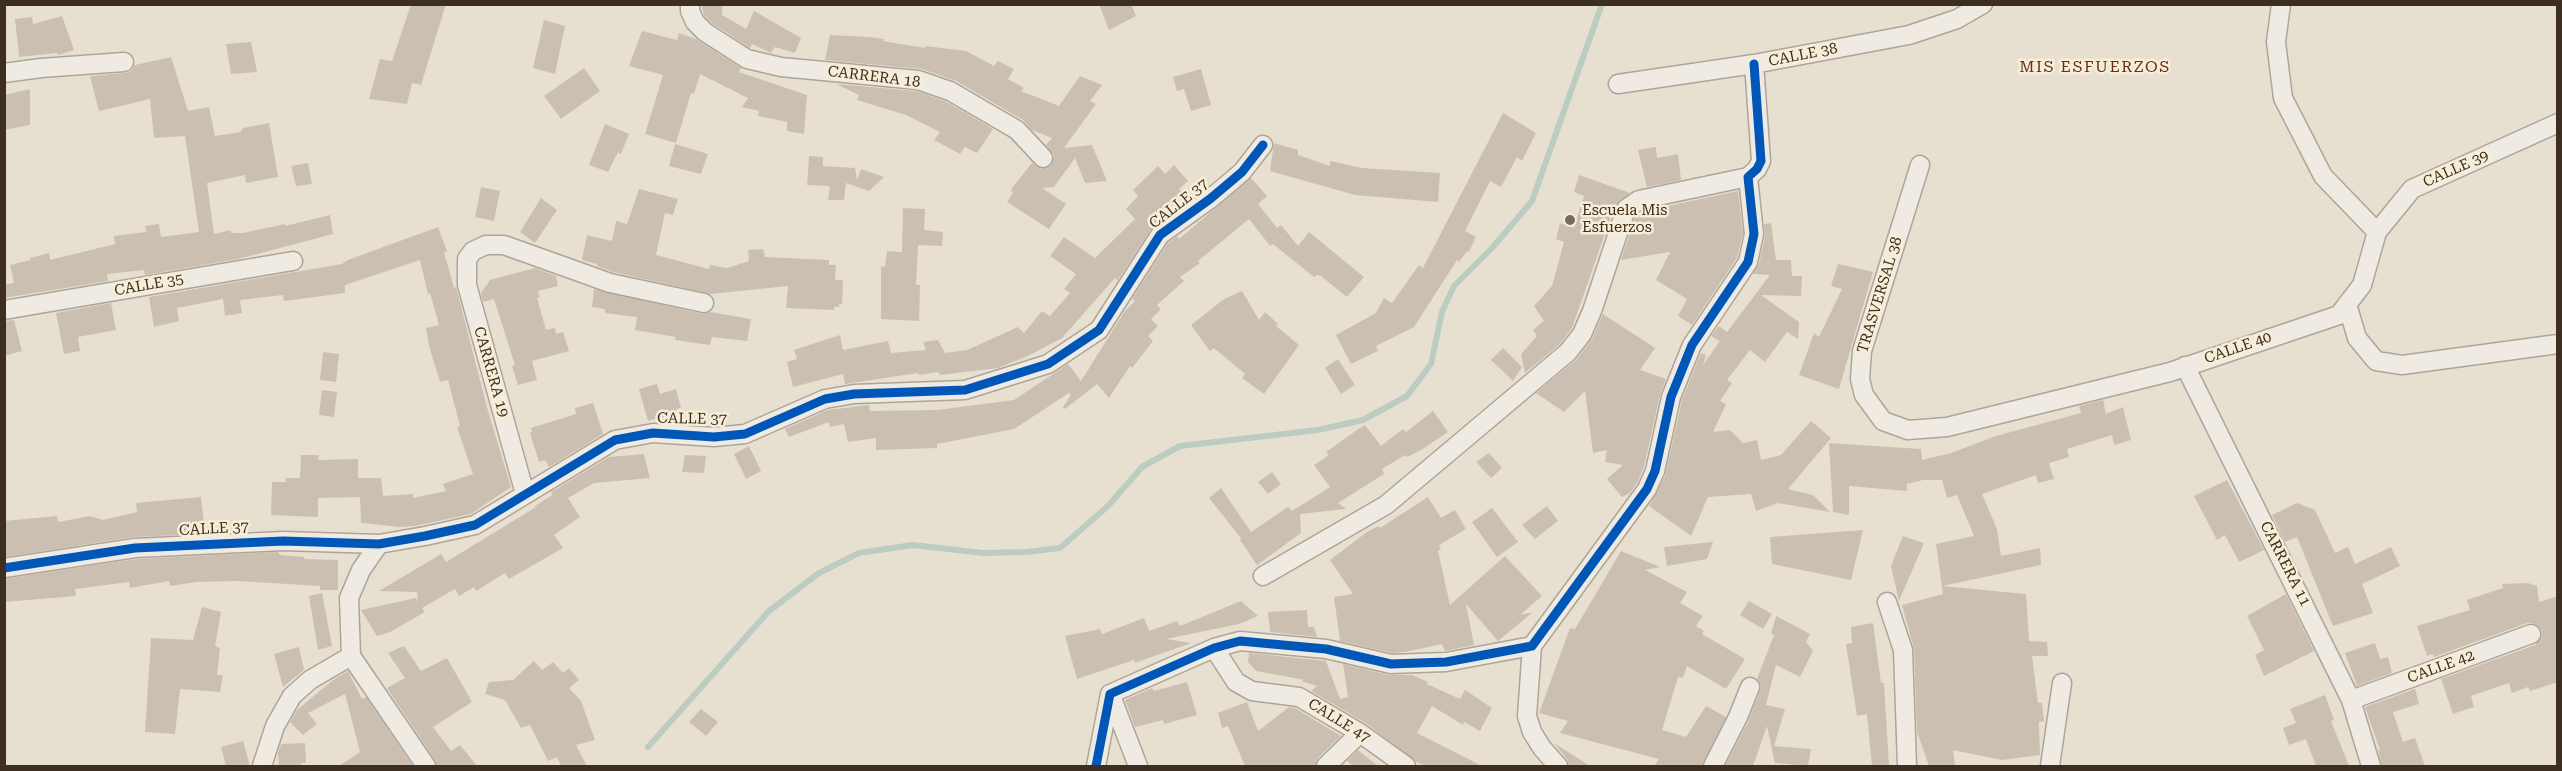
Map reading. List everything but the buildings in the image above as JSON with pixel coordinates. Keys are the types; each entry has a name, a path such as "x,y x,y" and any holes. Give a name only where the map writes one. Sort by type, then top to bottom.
{"street":[{"name":"CALLE 38","path":"1618,84 1754,64 1909,35 1957,19 1983,4"},
{"path":"2281,4 2276,42 2283,98 2323,176 2377,232"},
{"name":"CARRERA 18","path":"692,13 705,32 747,59 781,67 918,80 950,91 1017,130 1043,158"},
{"path":"4,73 124,62"},
{"path":"1263,576 1386,504 1568,352 1582,334 1592,311 1626,209 1639,200 1748,177 1757,169 1761,161 1754,64"},
{"name":"CALLE 39","path":"2347,304 2362,285 2377,232 2412,189 2558,123"},
{"name":"CALLE 37","path":"4,568 135,548 283,541 379,544 475,525 615,440 653,433 714,437 745,434 825,399 854,394 965,390 1047,364 1098,330 1160,235 1210,200 1242,172 1263,145"},
{"name":"TRASVERSAL 38","path":"1883,421 1864,395 1860,379 1862,351 1920,165"},
{"path":"1558,766 1537,740 1527,716 1532,646 1651,480 1671,397 1692,345 1748,262 1754,234 1748,177"},
{"name":"CARRERA 19","path":"525,494 466,285 467,259 473,251 486,245 504,245 610,283 704,303"},
{"name":"CALLE 35","path":"4,309 293,261"},
{"path":"2347,304 2357,338 2376,361 2402,365 2558,344"},
{"name":"CALLE 40","path":"1883,421 1908,430 1947,427 2170,372 2339,315 2347,304"},
{"name":"CARRERA 11","path":"2185,366 2351,700 2371,766"},
{"path":"379,544 361,570 349,598 351,656 426,766"},
{"path":"1887,602 1903,650 1907,766"},
{"name":"CALLE 42","path":"2351,700 2531,634"},
{"path":"1110,694 1214,648 1240,641 1326,649 1391,664 1446,662 1532,646"},
{"name":"CALLE 47","path":"1214,648 1236,682 1252,691 1299,697 1359,733 1395,764"},
{"path":"262,766 275,726 292,696 310,680 351,656"},
{"path":"2050,766 2062,683"},
{"path":"1713,766 1738,717 1750,687"},
{"path":"1096,766 1110,694"},
{"path":"1110,694 1138,766"},
{"path":"1326,766 1359,733"}],"waterway":[{"path":"648,747 769,611 819,573 859,553 913,545 983,553 1060,548 1108,506 1142,467 1180,446 1318,430 1363,420 1407,396 1431,364 1442,312 1454,286 1492,248 1532,201 1602,4"}],"cycle path":[{"path":"1096,766 1110,694 1214,648 1240,641 1326,649 1391,664 1446,662 1532,646 1647,489 1655,471 1671,397 1692,345 1748,262 1754,234 1748,177 1757,169 1761,161 1754,64"},
{"path":"4,568 135,548 283,541 379,544 425,536 475,525 615,440 653,433 714,437 745,434 825,399 854,394 965,390 1048,364 1099,330 1160,235 1210,199 1242,172 1263,145"}],"place":[{"name":"Escuela Mis Esfuerzos","path":"1570,220"}],"district":[{"name":"MIS ESFUERZOS","path":"2095,67"}]}
